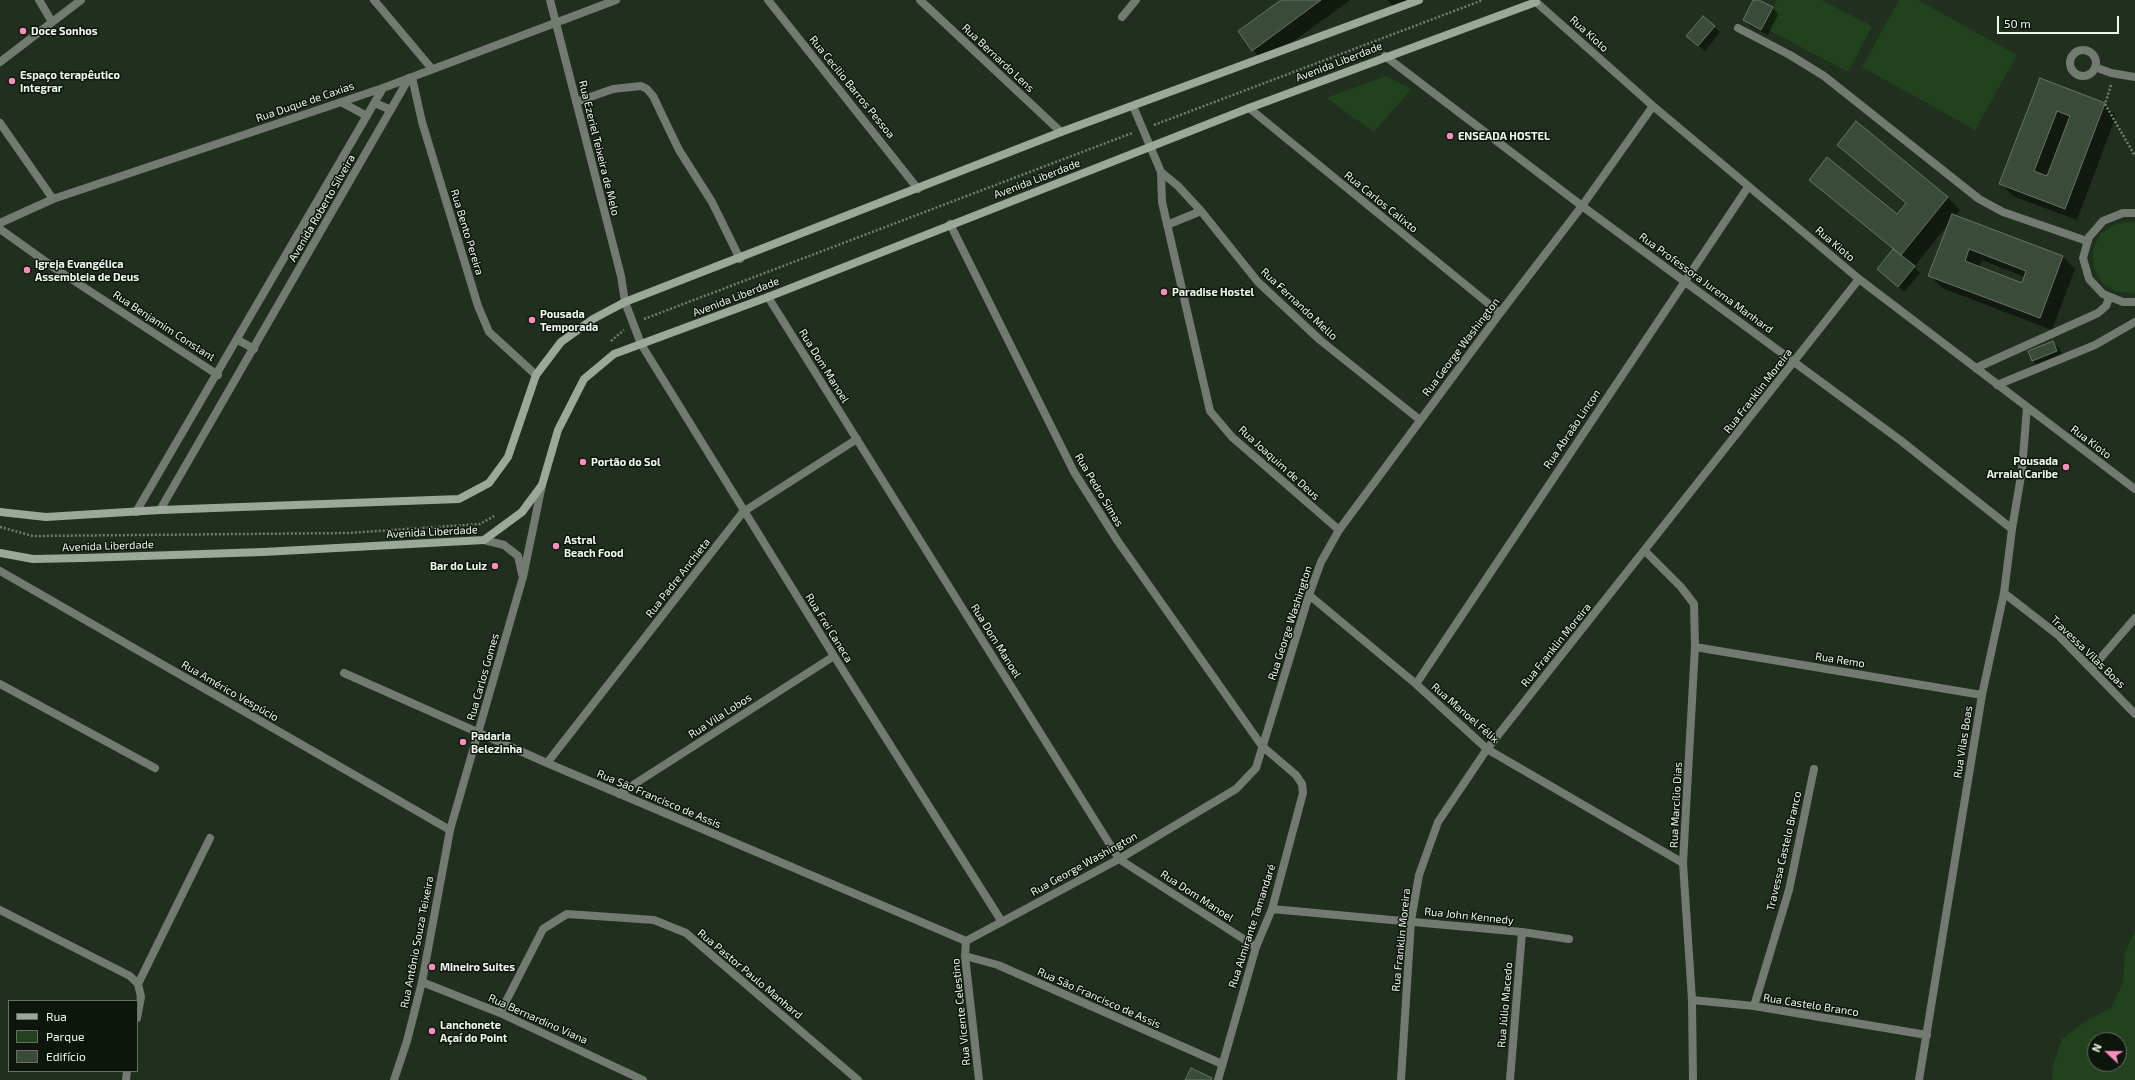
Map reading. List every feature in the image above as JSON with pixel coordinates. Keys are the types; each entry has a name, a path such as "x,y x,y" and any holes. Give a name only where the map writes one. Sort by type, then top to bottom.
{"main road":[{"path":"0,512 46,517 160,510 459,499 489,483 508,457 536,375 561,342 593,319 626,302 740,259 1061,132 1419,0"},
{"name":"Avenida Liberdade","path":"0,553 33,559 83,558 263,552 484,540 522,512 542,485 558,430 584,379 614,354 768,297 950,224 1249,108 1535,1"}],"street":[{"path":"39,0 52,22"},
{"path":"0,62 81,0"},
{"path":"374,0 432,69"},
{"name":"Rua Ezeriel Teixeira de Melo","path":"550,0 621,276 626,302 641,344"},
{"name":"Rua Duque de Caxias","path":"0,223 53,199 383,88 616,0"},
{"name":"Rua Cecilio Barros Pessoa","path":"768,0 918,189"},
{"name":"Rua Bernardo Lens","path":"920,0 1061,132"},
{"path":"1122,17 1136,0"},
{"name":"Rua Kioto","path":"1535,1 1653,106 1859,279 2135,489"},
{"path":"1738,28 1790,54 1824,76 1979,200 2003,212 2087,241"},
{"name":"Rua Professora Jurema Manhard","path":"1385,56 1582,206 1900,440 2012,529"},
{"path":"2095,67 2114,74 2135,77"},
{"name":"Avenida Roberto Silveira","path":"160,510 410,78"},
{"name":"Rua Bento Pereira","path":"410,78 478,306 489,332 536,375"},
{"path":"576,102 613,89 641,86 647,89 653,96 679,150 712,202 740,259"},
{"name":"Avenida Roberto Silveira","path":"136,512 218,375 383,88"},
{"path":"341,102 367,116"},
{"path":"375,102 391,110"},
{"name":"Rua Joaquim de Deus","path":"1133,106 1161,172 1162,202 1210,410 1232,437 1339,530"},
{"name":"Rua George Washington","path":"966,941 1119,858 1236,789 1256,768 1309,595 1321,562 1339,530 1500,313 1582,206 1653,106"},
{"name":"Rua Carlos Calixto","path":"1249,108 1500,313"},
{"path":"0,123 53,199"},
{"name":"Rua Fernando Mello","path":"1161,172 1178,186 1201,211 1258,282 1320,340 1420,420"},
{"name":"Rua Abraão Lincon","path":"1416,684 1748,187"},
{"path":"1167,225 1201,211"},
{"path":"2135,213 2123,213 2103,221 2095,228 2087,241 2084,258 2085,268 2095,287 2109,298 2123,302 2135,302"},
{"name":"Rua Pedro Simas","path":"950,224 1074,472 1117,540 1262,746"},
{"name":"Rua Benjamim Constant","path":"0,229 63,273 218,375"},
{"name":"Rua Franklin Moreira","path":"1401,1080 1411,921 1419,875 1438,822 1487,749 1795,362 1859,279"},
{"name":"Rua Dom Manoel","path":"768,297 1119,858 1256,947"},
{"path":"1976,368 2098,313 2106,306 2109,298"},
{"path":"1997,385 2095,344 2135,322"},
{"path":"238,340 254,349"},
{"name":"Rua Frei Caneca","path":"641,344 743,512 1002,922"},
{"name":"Rua Vilas Boas","path":"1919,1080 1982,695 2004,593 2012,529 2022,470 2027,407"},
{"name":"Rua Padre Anchieta","path":"547,763 743,512 857,439"},
{"name":"Rua Carlos Gomes","path":"450,830 523,577 542,485"},
{"path":"484,540 504,545 518,556 523,577"},
{"name":"Rua Marcílio Dias","path":"1645,551 1682,587 1694,604 1696,647 1683,863 1692,1000 1693,1080"},
{"name":"Rua Américo Vespúcio","path":"0,571 450,830"},
{"name":"Travessa Vilas Boas","path":"2004,593 2058,635 2092,668 2135,714"},
{"name":"Rua Manoel Félix","path":"1309,595 1416,684 1487,749 1683,863"},
{"path":"2092,668 2135,618"},
{"name":"Rua Remo","path":"1696,647 1982,695"},
{"name":"Rua Vila Lobos","path":"619,794 834,656"},
{"name":"Rua São Francisco de Assis","path":"344,673 547,763 966,941"},
{"path":"0,684 155,768"},
{"name":"Rua Almirante Tamandaré","path":"1218,1080 1256,947 1272,909 1303,793 1302,784 1296,775 1262,746"},
{"name":"Travessa Castelo Branco","path":"1754,1006 1789,890 1814,769"},
{"name":"Rua Antônio Souza Teixeira","path":"394,1080 407,1041 422,982 450,830"},
{"path":"138,984 210,838"},
{"name":"Rua John Kennedy","path":"1272,909 1522,932 1569,939"},
{"path":"0,910 130,976 138,984 141,997 138,1013"},
{"name":"Rua Pastor Paulo Manhard","path":"500,1013 543,929 567,914 654,920 686,933 858,1080"},
{"name":"Rua Júlio Macedo","path":"1510,1080 1522,932"},
{"name":"Rua Vicente Celestino","path":"966,941 965,956 979,1080"},
{"name":"Rua São Francisco de Assis","path":"965,956 998,965 1222,1064"},
{"name":"Rua Bernardino Viana","path":"422,982 500,1013 643,1080"},
{"name":"Rua Castelo Branco","path":"1692,1000 1754,1006 1927,1035"}],"path":[{"path":"2114,74 2105,104 2135,156"}],"green space":[{"path":"1777,0 1821,0 1872,26 1848,72 1763,27"},
{"path":"1899,0 1918,0 2017,55 1975,130 1862,67"},
{"path":"1386,76 1411,89 1374,132 1326,98"},
{"path":"2135,222 2135,293 2133,294 2115,291 2108,287 2101,282 2093,266 2093,249 2101,233 2116,224"},
{"path":"2135,930 2135,1080 2052,1080 2053,1065 2062,1039 2086,1021 2111,1008 2123,982 2125,953"}],"building":[{"path":"1281,0 1321,0 1252,51 1238,31"},
{"path":"1753,0 1759,0 1773,7 1761,30 1743,20"},
{"path":"1703,16 1715,26 1698,46 1686,36"},
{"path":"2040,78 2105,103 2065,209 1999,184","holes":["2057,111 2070,116 2047,176 2034,171"]},
{"path":"1856,121 1948,197 1901,255 1809,180 1827,157 1897,214 1906,203 1837,145"},
{"path":"1952,214 2063,256 2040,318 1928,276","holes":["1969,249 2026,271 2022,283 1965,261"]},
{"path":"1893,249 1915,266 1898,287 1877,269"},
{"path":"2053,341 2057,351 2032,361 2028,351"},
{"path":"1191,1068 1212,1078 1211,1080 1185,1080"}],"place":[{"name":"Doce Sonhos","path":"23,31"},
{"name":"Espaço terapêutico Integrar","path":"12,81"},
{"name":"ENSEADA HOSTEL","path":"1450,136"},
{"name":"Igreja Evangélica Assembleia de Deus","path":"27,270"},
{"name":"Paradise Hostel","path":"1164,292"},
{"name":"Pousada Temporada","path":"532,320"},
{"name":"Portão do Sol","path":"583,462"},
{"name":"Pousada Arraial Caribe","path":"2066,467"},
{"name":"Astral Beach Food","path":"556,546"},
{"name":"Bar do Luiz","path":"495,566"},
{"name":"Padaria Belezinha","path":"463,742"},
{"name":"Mineiro Suites","path":"432,967"},
{"name":"Lanchonete Açaí do Point","path":"432,1031"}]}
